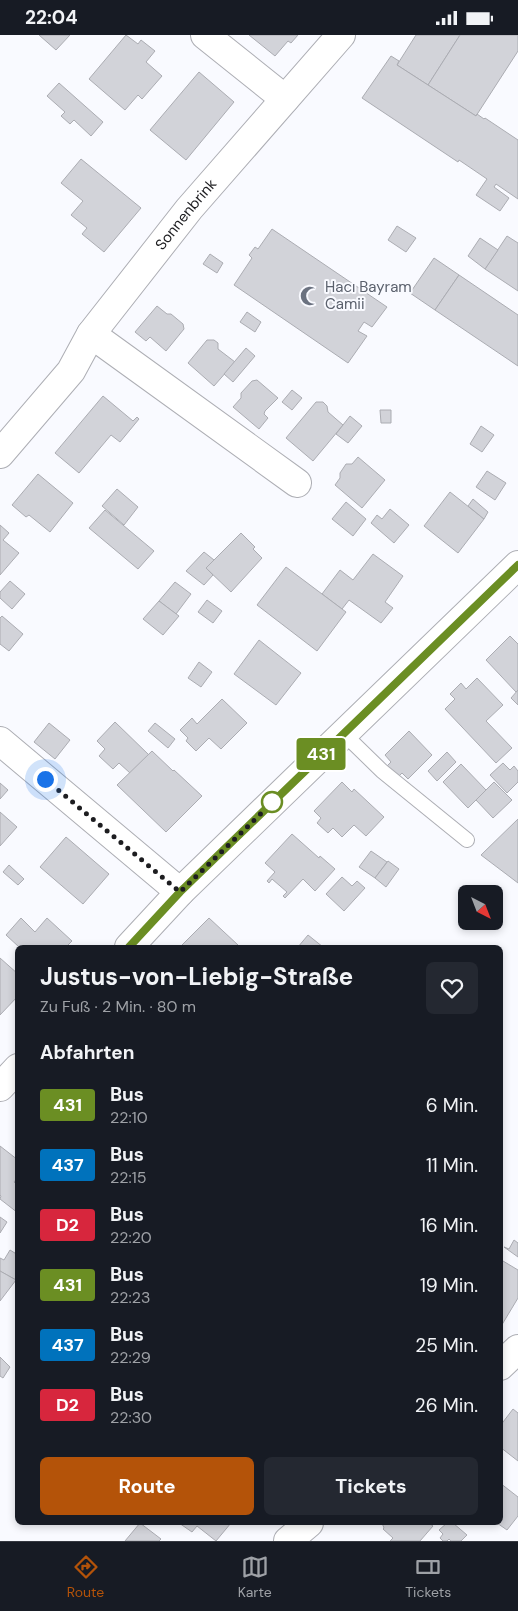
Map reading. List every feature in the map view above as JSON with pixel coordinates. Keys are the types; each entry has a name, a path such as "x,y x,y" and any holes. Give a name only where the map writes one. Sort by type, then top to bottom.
{"street":[{"path":"205,35 285,99"},
{"name":"Sonnenbrink","path":"0,454 71,371 91,334 189,209 341,35"},
{"path":"91,334 297,483"},
{"path":"131,945 180,892 343,733 515,573"},
{"path":"0,741 180,892"},
{"path":"0,1087 15,1071"}],"lane":[{"path":"343,733 389,777 467,840"}],"building":[{"path":"39,35 70,35 56,50"},
{"path":"126,35 138,44 141,40 155,51 146,62 162,76 142,99 138,95 125,110 89,79"},
{"path":"249,35 298,35 291,43 288,41 275,56"},
{"path":"416,35 460,35 428,85 397,65"},
{"path":"460,35 518,35 518,51 476,116 428,85"},
{"path":"391,56 399,61 397,65 476,116 477,114 485,118 518,140 518,199 496,184 494,187 509,198 500,211 476,195 487,179 459,160 458,162 362,98"},
{"path":"199,72 234,102 186,160 150,130"},
{"path":"59,83 103,122 91,136 74,120 70,124 61,116 65,112 47,96"},
{"path":"81,159 141,208 104,252 82,234 87,228 71,215 83,201 61,183"},
{"path":"397,226 416,238 406,252 388,240"},
{"name":"Hacı Bayram Camii","path":"272,229 387,307 372,327 364,322 358,331 367,336 348,363 234,285 252,258 249,255 255,247 258,249"},
{"path":"507,236 518,243 518,291 485,269"},
{"path":"480,238 498,250 485,269 468,256"},
{"path":"210,254 223,263 217,273 203,264"},
{"path":"434,258 459,275 435,310 410,293"},
{"path":"459,275 518,315 518,366 435,310"},
{"path":"157,306 183,324 184,329 166,351 150,337 146,341 135,332"},
{"path":"247,312 261,322 255,332 240,322"},
{"path":"207,340 214,340 218,343 218,349 235,362 214,386 188,363"},
{"path":"246,348 255,356 233,382 224,374"},
{"path":"257,380 278,398 265,411 264,414 268,418 259,429 233,407 241,398 241,393 252,381"},
{"path":"292,390 302,398 292,410 282,402"},
{"path":"103,396 133,421 137,417 139,419 120,442 111,435 79,473 55,453"},
{"path":"316,402 323,402 327,406 328,412 343,425 313,461 286,438"},
{"path":"380,410 391,410 391,423 381,423"},
{"path":"350,416 362,426 348,443 336,434"},
{"path":"481,426 494,435 482,452 470,444"},
{"path":"358,457 385,480 362,508 335,485 346,464 352,464"},
{"path":"487,471 506,483 495,500 476,487"},
{"path":"38,474 73,503 50,532 29,515 26,517 12,505"},
{"path":"117,489 138,507 124,525 102,506"},
{"path":"450,492 484,519 458,553 424,526"},
{"path":"473,499 488,512 484,519 468,506"},
{"path":"346,502 366,519 353,536 332,519"},
{"path":"390,509 409,525 394,543 371,523 377,515 382,519"},
{"path":"105,510 154,551 138,569 89,528"},
{"path":"0,525 9,533 3,540 19,553 0,575"},
{"path":"241,533 255,547 253,549 262,558 231,592 206,568"},
{"path":"204,552 214,560 206,568 213,575 204,585 186,571"},
{"path":"373,554 403,576 385,602 393,608 381,623 349,600 342,609 322,594 340,570 353,580"},
{"path":"286,567 346,612 317,651 257,605"},
{"path":"10,581 25,594 12,609 0,598 0,592"},
{"path":"175,582 191,594 176,614 159,601"},
{"path":"207,600 222,611 213,623 198,612"},
{"path":"159,601 179,616 163,635 143,619"},
{"path":"2,616 23,634 9,651 0,644 0,618"},
{"path":"510,636 518,644 518,690 516,692 486,660"},
{"path":"259,640 301,673 276,705 234,674"},
{"path":"199,662 212,672 201,687 188,678"},
{"path":"477,678 503,705 486,721 512,748 496,763 445,709 455,699 450,694 461,683 466,689"},
{"path":"518,690 518,705 511,698"},
{"path":"222,699 247,723 221,749 209,738 196,751 186,741 188,738 180,730 192,718 197,724"},
{"path":"115,722 149,755 130,773 119,763 113,769 99,756 105,749 97,741"},
{"path":"49,723 70,740 55,759 34,742"},
{"path":"155,723 175,739 168,748 148,731"},
{"path":"409,731 432,755 408,779 402,773 397,778 386,767 391,762 385,755"},
{"path":"152,751 202,796 166,832 117,785"},
{"path":"447,752 456,762 437,781 428,771"},
{"path":"503,763 510,770 514,766 518,771 518,782 507,793 490,775"},
{"path":"461,764 486,790 468,808 443,782"},
{"path":"342,782 352,792 354,789 384,817 366,836 354,825 342,837 333,828 328,833 317,823 321,818 314,811"},
{"path":"494,782 512,800 493,818 476,800"},
{"path":"0,783 8,790 0,799"},
{"path":"0,812 17,827 0,846"},
{"path":"518,819 518,883 481,855"},
{"path":"292,834 319,858 320,856 335,869 315,891 303,879 285,898 283,896 287,892 272,879 269,883 267,881 275,872 265,863"},
{"path":"66,837 109,874 83,904 40,867"},
{"path":"371,851 387,862 375,878 359,867"},
{"path":"388,861 399,869 386,887 375,878"},
{"path":"9,865 24,879 18,885 3,872"},
{"path":"342,877 352,886 357,881 365,888 344,911 326,894"},
{"path":"21,918 35,932 47,918 72,941 68,945 17,945 6,935"},
{"path":"209,918 238,945 182,945"},
{"path":"308,935 320,945 300,945"},
{"path":"0,958 15,971 15,999 0,1015"},
{"path":"0,1146 15,1158 15,1211 0,1199"},
{"path":"0,1217 7,1222 0,1233"},
{"path":"514,1240 518,1243 518,1257 504,1247 509,1249"},
{"path":"10,1250 15,1253 15,1279 0,1271 0,1258 4,1260"},
{"path":"503,1261 518,1270 518,1298 503,1323"},
{"path":"0,1271 15,1279 15,1281 0,1301"},
{"path":"0,1357 10,1367 3,1378 0,1376"},
{"path":"513,1409 518,1413 518,1461 503,1449 503,1422"},
{"path":"503,1485 518,1497 518,1516 507,1530 500,1525 503,1525"},
{"path":"138,1525 143,1525 161,1539 159,1541 125,1541"},
{"path":"182,1525 229,1525 216,1541 197,1526 192,1532"},
{"path":"383,1525 433,1526 420,1541 390,1541 393,1538"},
{"path":"445,1525 455,1525 467,1535 461,1541 451,1541 449,1539 443,1541 440,1538 443,1534 439,1530"}],"bus line":[{"name":"431","path":"131,945 180,892 518,565"}],"place":[{"name":"Hacı Bayram Camii","path":"310,296"}],"route":[{"path":"45,779 180,892 275,800 272,802"}]}
